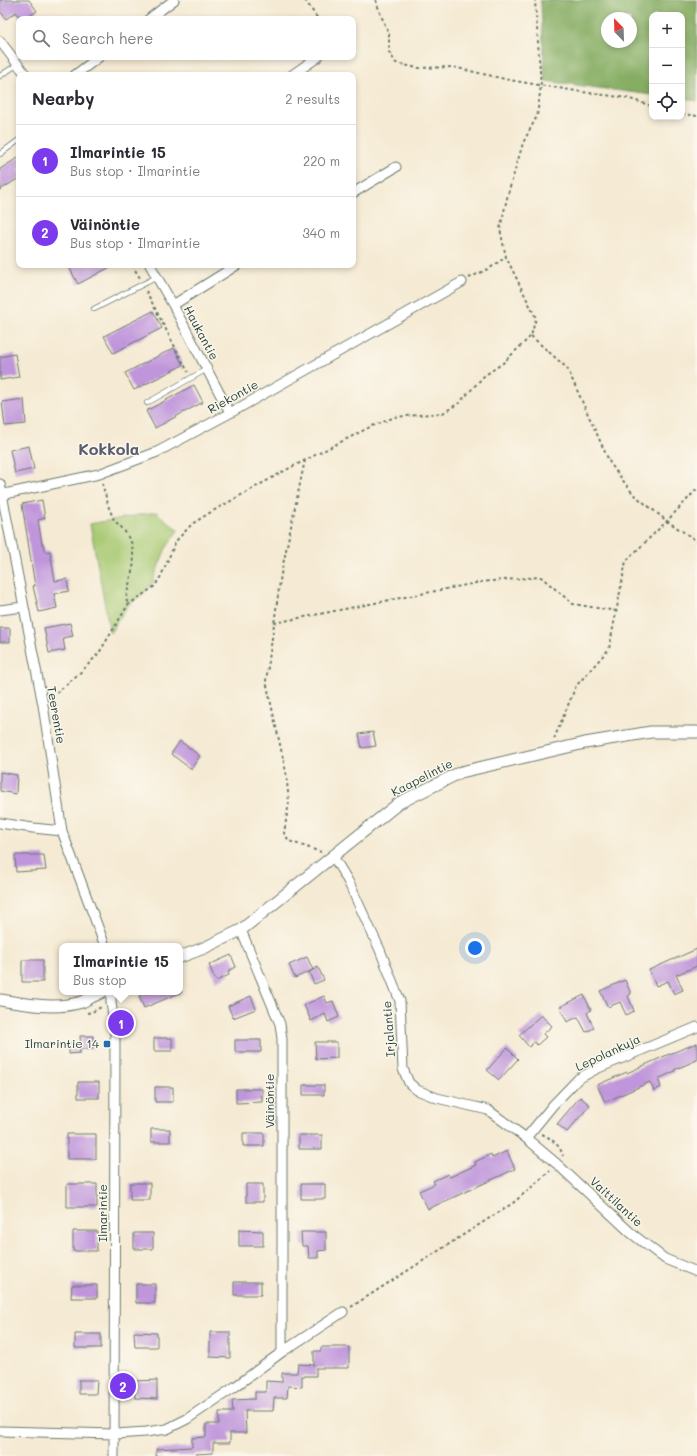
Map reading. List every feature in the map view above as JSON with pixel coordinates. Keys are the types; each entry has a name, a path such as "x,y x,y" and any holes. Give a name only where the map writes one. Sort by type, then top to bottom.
{"street":[{"path":"153,16 174,0"},
{"path":"0,41 24,72"},
{"path":"79,72 95,60"},
{"path":"296,72 314,60"},
{"path":"356,191 396,167"},
{"name":"Haukantie","path":"152,268 230,413"},
{"path":"173,305 232,268"},
{"name":"Riekontie","path":"1,495 99,474 157,452 230,413 462,282"},
{"name":"Teerentie","path":"0,484 43,705 62,831 103,943"},
{"path":"0,610 23,607"},
{"name":"Kaapelintie","path":"183,956 204,948 241,930 398,803 460,772 585,743 651,732 697,732"},
{"path":"0,823 62,831"},
{"name":"Irjalantie","path":"333,856 348,881 380,950 400,1001 403,1069 409,1083 417,1090 437,1098 488,1110 526,1138"},
{"name":"Väinöntie","path":"241,930 268,993 280,1024 281,1032 282,1352"},
{"path":"0,1000 38,1006 60,1006 82,1002 96,995"},
{"name":"Ilmarintie","path":"111,995 115,1040 114,1456"},
{"name":"Lepolankuja","path":"526,1138 568,1088 578,1079 596,1069 697,1027"},
{"name":"Vaittilantie","path":"526,1138 557,1164 631,1233 665,1259 697,1272"},
{"path":"0,1431 115,1434 167,1429 236,1386 282,1352 343,1312"}],"lane":[{"path":"0,76 15,66"},
{"path":"0,154 16,142"},
{"path":"94,309 157,277"},
{"path":"147,403 206,369"}],"path":[{"path":"305,0 316,16"},
{"path":"376,0 388,34 389,52 396,63 417,68 453,67 495,77 627,98 649,105"},
{"path":"43,705 83,670 99,653 128,604 155,586 161,576 176,541 192,524 305,460 370,427 395,417 443,414 459,403 484,376 503,363 532,336 536,318 506,257 500,229 508,194 523,143 536,116 541,85 535,0"},
{"path":"685,114 697,116"},
{"path":"462,282 490,268 506,257"},
{"path":"134,268 143,284"},
{"path":"146,291 191,378"},
{"path":"532,336 567,368 610,463 633,494 667,521 697,541"},
{"path":"305,460 282,574 266,681 286,772 289,802 284,833 289,841 333,856"},
{"path":"99,474 114,520 124,530 132,544 134,563 126,598 128,604"},
{"path":"548,751 576,686 609,649 626,561 697,489"},
{"path":"274,623 481,582 540,577 573,604 616,611"},
{"path":"343,1312 513,1203 557,1164 563,1158 561,1149 552,1140 533,1128"}],"green space":[{"path":"540,0 697,0 697,101 685,99 685,12 649,12 649,95 545,81"},
{"path":"156,512 178,530 165,550 152,583 143,594 128,605 110,633 90,524"}],"building":[{"path":"0,0 29,0 37,11 30,16 19,16 16,12 6,19 0,11"},
{"path":"16,159 16,180 0,190 0,169"},
{"path":"70,268 108,268 78,284"},
{"path":"153,311 162,328 113,353 104,336"},
{"path":"174,348 183,365 134,390 125,373"},
{"path":"15,354 19,377 0,380 0,357"},
{"path":"194,385 203,402 155,428 146,411"},
{"path":"24,399 26,424 5,426 2,402"},
{"path":"29,446 34,469 15,473 10,450"},
{"path":"42,500 45,518 38,520 42,544 45,552 50,551 55,581 67,579 69,591 54,594 57,608 39,612 33,586 35,586 22,504"},
{"path":"70,623 73,636 63,638 65,650 49,653 44,628"},
{"path":"0,628 10,628 10,642 0,642"},
{"path":"373,732 376,746 362,748 359,734"},
{"path":"180,741 200,756 191,769 171,754"},
{"path":"0,772 17,775 16,794 0,791"},
{"path":"15,855 44,855 46,870 16,872"},
{"path":"697,949 697,966 676,975 683,990 674,994 668,981 656,986 649,970"},
{"path":"231,955 236,967 228,971 229,975 216,981 209,965"},
{"path":"307,957 313,970 295,978 289,965"},
{"path":"22,960 43,960 43,982 22,982"},
{"path":"318,967 324,980 314,984 309,972"},
{"path":"625,980 631,994 628,996 634,1011 626,1015 620,1002 608,1007 600,991"},
{"path":"142,995 175,995 144,1008 139,996"},
{"path":"584,995 591,1010 587,1013 594,1028 586,1032 578,1017 567,1022 560,1007"},
{"path":"251,996 256,1009 233,1018 228,1006"},
{"path":"324,996 327,1003 333,1001 339,1017 328,1022 325,1014 311,1021 304,1005"},
{"path":"541,1015 552,1026 543,1034 546,1037 537,1045 534,1042 529,1047 519,1035"},
{"path":"80,1036 93,1036 93,1049 81,1049"},
{"path":"154,1038 172,1038 172,1051 154,1051"},
{"path":"235,1040 261,1040 261,1052 235,1052"},
{"path":"315,1042 337,1042 337,1058 316,1059"},
{"path":"69,1043 79,1043 80,1053 69,1054"},
{"path":"697,1043 697,1060 658,1079 661,1087 654,1091 650,1082 605,1102 597,1085"},
{"path":"507,1048 518,1059 499,1080 487,1070"},
{"path":"78,1082 99,1082 99,1098 78,1098"},
{"path":"303,1085 324,1085 324,1095 303,1095"},
{"path":"155,1087 173,1087 173,1102 155,1102"},
{"path":"236,1089 262,1089 262,1102 236,1103"},
{"path":"580,1097 590,1105 567,1132 557,1124"},
{"path":"151,1129 170,1129 170,1142 151,1142"},
{"path":"243,1133 264,1133 264,1146 243,1146"},
{"path":"67,1134 96,1134 96,1159 67,1159"},
{"path":"299,1135 322,1135 322,1149 299,1149"},
{"path":"507,1151 515,1169 428,1209 419,1191 435,1184 433,1181 448,1174 450,1177 476,1165 475,1162 491,1154 492,1158"},
{"path":"130,1183 150,1183 150,1200 130,1200"},
{"path":"67,1184 97,1184 97,1207 67,1207"},
{"path":"246,1184 263,1184 263,1202 246,1202"},
{"path":"301,1184 325,1184 325,1199 301,1199"},
{"path":"239,1230 263,1231 263,1246 239,1246"},
{"path":"73,1231 97,1231 97,1251 73,1251"},
{"path":"301,1232 326,1232 326,1250 318,1251 318,1258 309,1258 308,1246 302,1246"},
{"path":"134,1233 153,1233 153,1249 134,1249"},
{"path":"234,1282 261,1282 261,1295 234,1295"},
{"path":"136,1284 155,1284 155,1303 136,1303"},
{"path":"72,1285 97,1285 97,1298 71,1298"},
{"path":"134,1332 157,1333 157,1347 135,1347"},
{"path":"210,1332 230,1332 230,1358 210,1357"},
{"path":"75,1334 101,1334 101,1348 75,1348"},
{"path":"321,1347 349,1347 349,1368 316,1368 316,1376 302,1376 302,1387 288,1386 287,1398 274,1398 273,1411 245,1411 246,1433 230,1433 230,1443 213,1443 213,1453 195,1454 195,1456 156,1456 156,1449 192,1447 192,1438 206,1437 206,1424 219,1424 219,1412 233,1412 232,1400 255,1399 255,1392 266,1392 266,1381 282,1382 282,1373 297,1373 298,1364 314,1365 314,1351 321,1351"},
{"path":"79,1380 97,1380 96,1394 79,1394"},
{"path":"157,1380 157,1399 135,1398 135,1381"}],"place":[{"name":"Ilmarintie 15","path":"121,1023"},
{"name":"Ilmarintie 14","path":"107,1044"},
{"name":"Väinöntie","path":"123,1386"}],"district":[{"name":"Kokkola","path":"109,449"}]}
